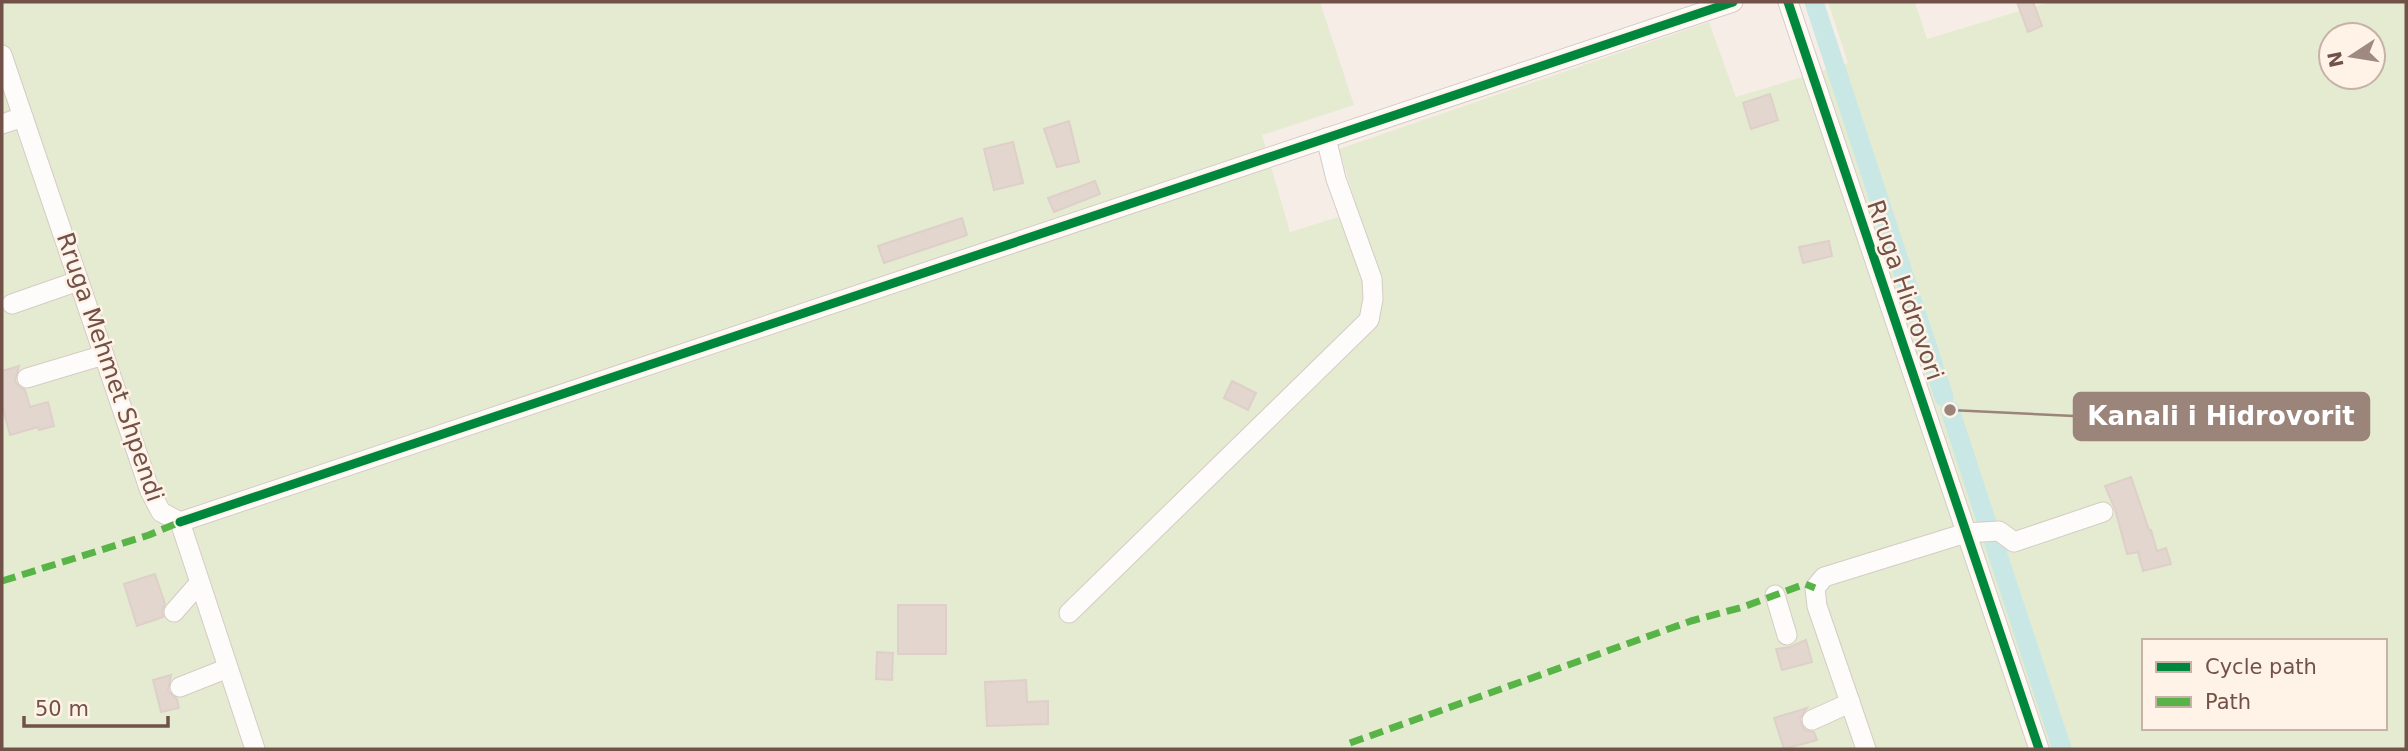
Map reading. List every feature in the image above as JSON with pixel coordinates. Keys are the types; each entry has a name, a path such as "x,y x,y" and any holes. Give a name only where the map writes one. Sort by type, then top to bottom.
{"street":[{"path":"180,522 1733,2"},
{"name":"Rruga Hidrovori","path":"1788,2 2039,749"},
{"name":"Rruga Mehmet Shpendi","path":"2,55 150,491 161,512 180,522 255,749"},
{"path":"2,124 23,117"},
{"path":"1069,613 1369,320 1373,299 1372,279 1336,179 1326,138"},
{"path":"12,304 79,281"},
{"path":"27,378 104,355"},
{"path":"1866,749 1817,606 1815,588 1824,577 1966,533 1999,531 2014,542 2103,512"},
{"path":"174,612 195,588 201,586"},
{"path":"1775,595 1787,635"},
{"path":"180,688 228,668"},
{"path":"1812,720 1850,701"}],"green space":[{"path":"2,2 1320,2 1354,105 1262,135 1290,232 1358,211 1339,149 1709,22 1736,97 1848,63 1828,2 1915,2 1927,39 2050,2 2406,2 2406,749 2,749"}],"building":[{"path":"2017,2 2033,2 2042,26 2028,32"},
{"path":"1770,94 1778,120 1751,129 1743,103"},
{"path":"1069,121 1079,162 1057,167 1044,129"},
{"path":"1013,142 1023,183 994,190 984,149"},
{"path":"1095,181 1100,194 1054,212 1048,198"},
{"path":"962,218 967,235 884,263 878,246"},
{"path":"1829,241 1832,256 1803,263 1799,247"},
{"path":"19,366 15,381 25,390 30,407 48,402 54,426 39,430 38,427 10,435 2,405 2,371"},
{"path":"1232,381 1256,393 1248,410 1224,398"},
{"path":"2131,477 2157,551 2166,548 2171,564 2143,571 2138,552 2127,554 2115,509 2105,486"},
{"path":"155,574 165,604 163,617 137,626 124,584"},
{"path":"898,605 946,605 946,654 898,654"},
{"path":"1806,640 1812,662 1782,670 1776,649 1790,647"},
{"path":"877,652 893,653 892,680 876,679"},
{"path":"171,675 168,691 177,699 179,708 161,712 153,680"},
{"path":"1026,680 1027,702 1048,701 1048,724 987,726 985,682"},
{"path":"1807,708 1800,718 1801,724 1805,730 1814,732 1817,740 1784,749 1774,718"}],"waterway":[{"path":"1814,2 1944,397"},
{"path":"1950,410 1987,523"},
{"path":"1994,543 2062,749"}],"marked path":[{"path":"2,581 149,535 180,522"},
{"path":"1350,743 1691,621 1743,607 1805,584 1815,588"}],"cycle path":[{"path":"180,522 1733,2"},
{"path":"1788,2 2039,749"}],"place":[{"name":"Kanali i Hidrovorit","path":"1950,410"}]}
